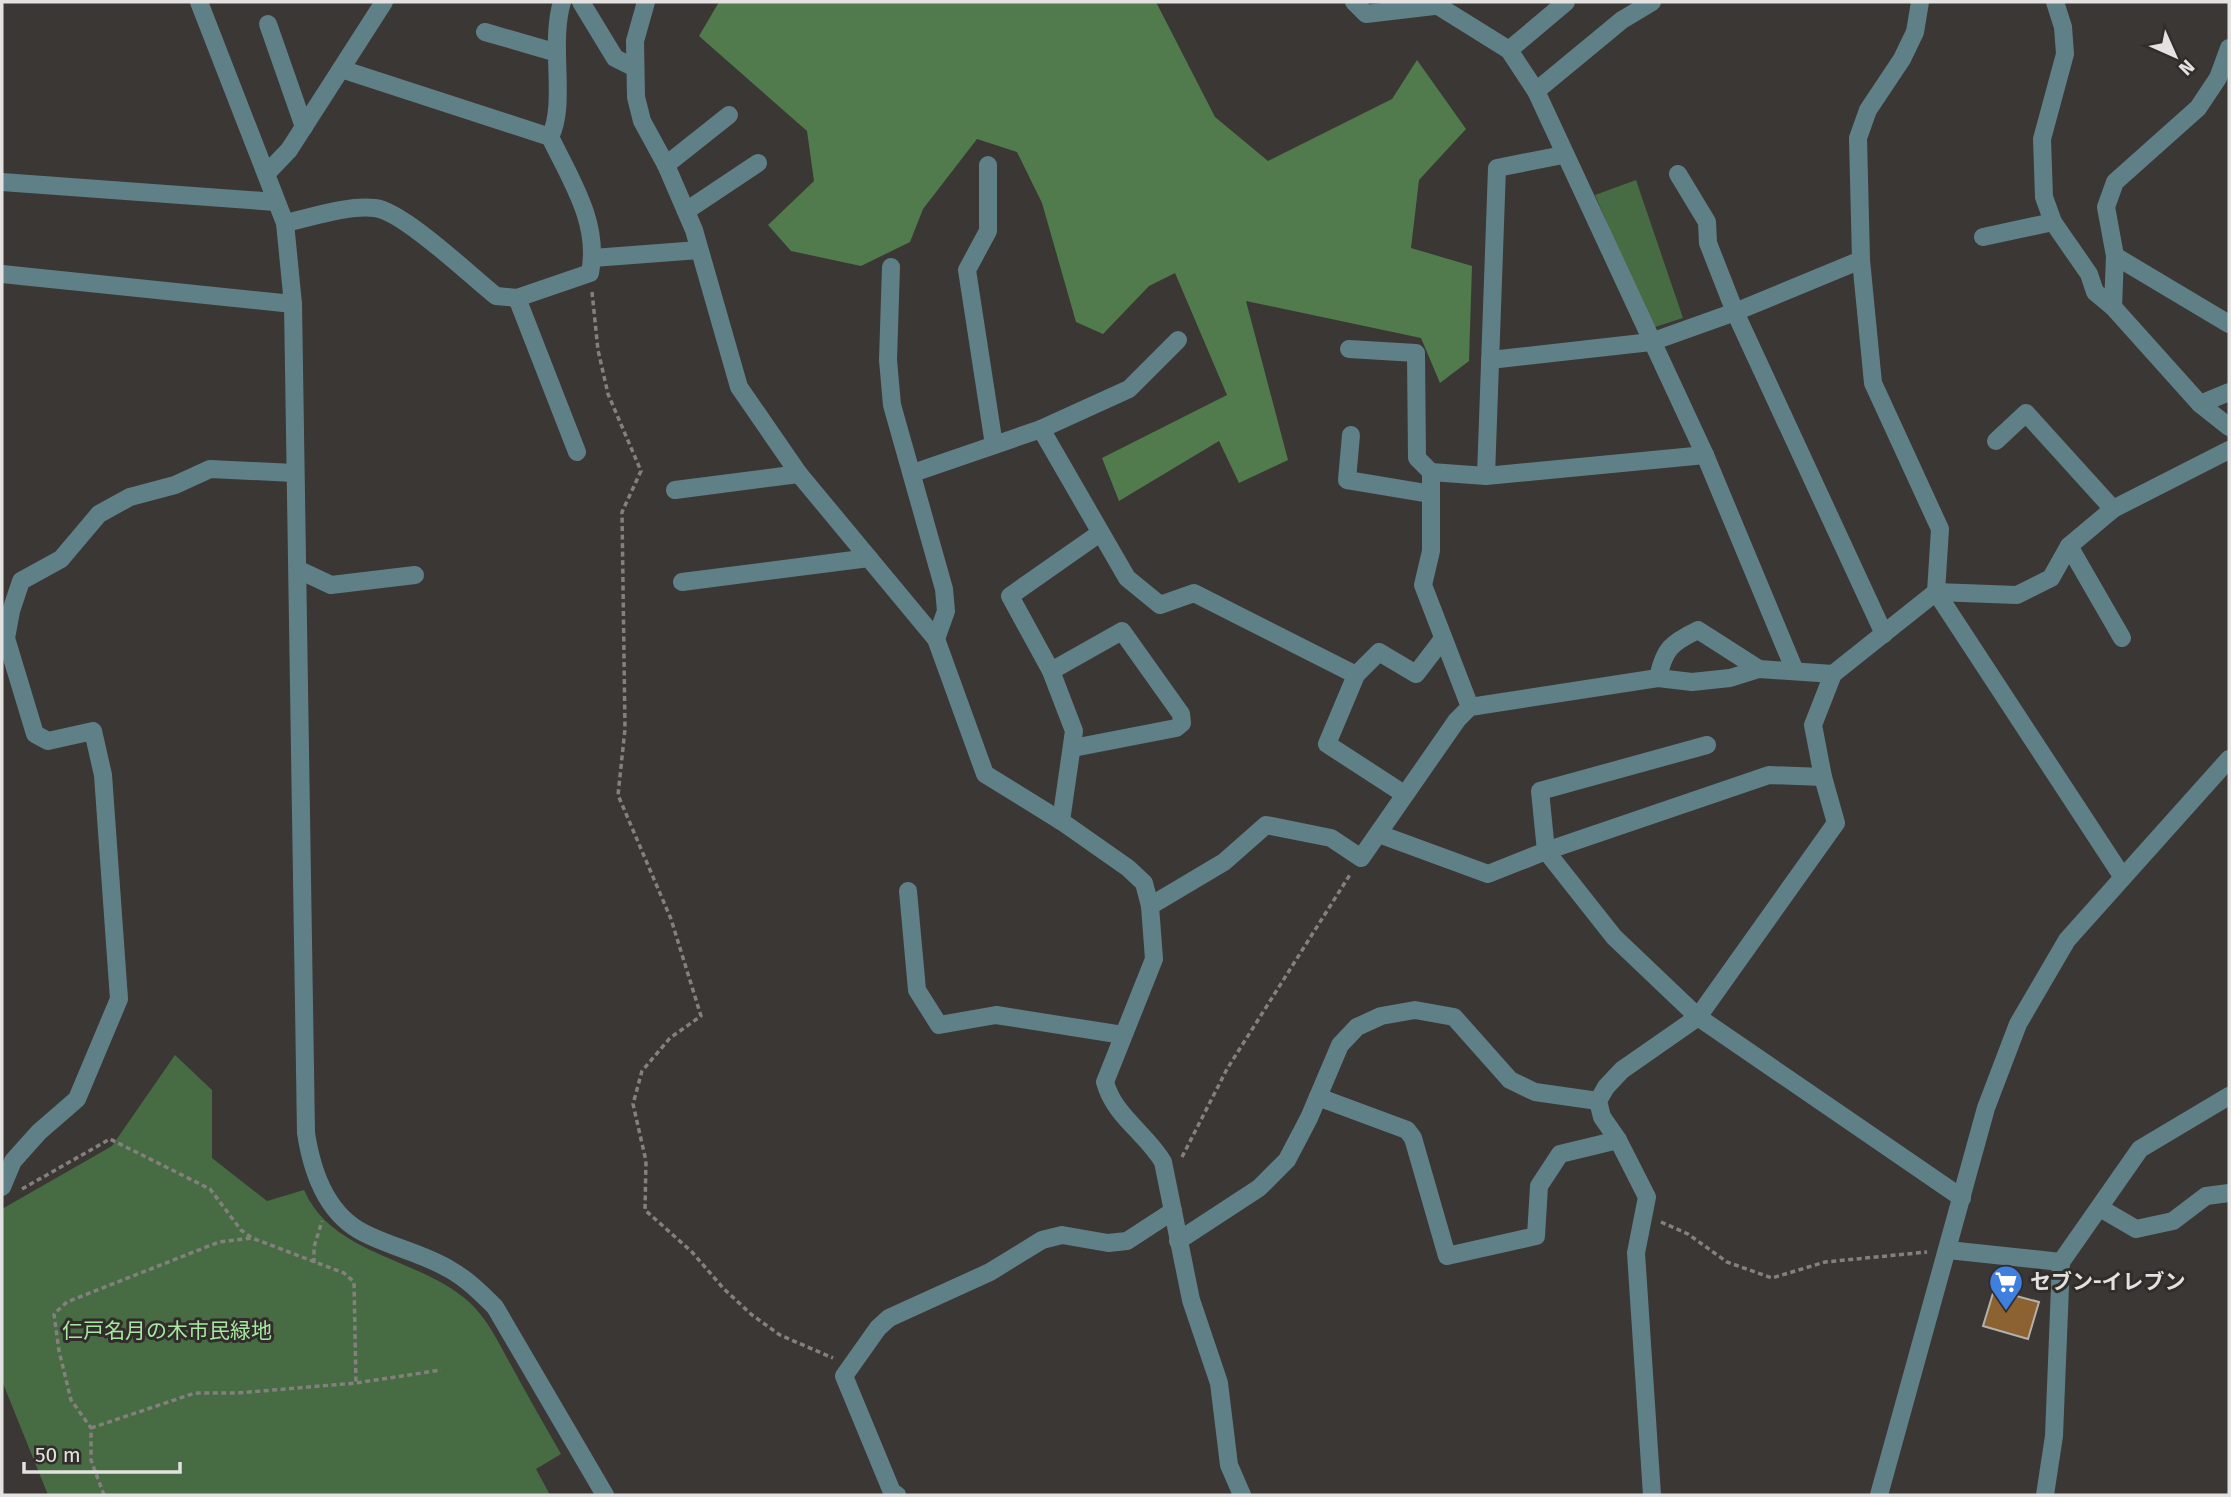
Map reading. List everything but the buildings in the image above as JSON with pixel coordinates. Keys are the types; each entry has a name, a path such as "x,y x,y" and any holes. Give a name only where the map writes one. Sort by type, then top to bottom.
{"street":[{"path":"199,2 285,223 293,304 306,1133 314,1173 343,1218 362,1232 448,1268 473,1285 495,1307 605,1495"},
{"path":"267,173 289,150 384,2"},
{"path":"550,137 556,125 554,52 562,2"},
{"path":"581,2 615,58 633,67"},
{"path":"646,2 635,41 633,67 642,121 666,165 686,211 739,387 799,474 936,639 985,774 1061,821 1128,867 1144,883 1150,906 1154,960 1105,1082 1108,1095 1122,1116 1154,1147 1163,1162 1191,1300 1219,1382 1229,1465 1242,1495"},
{"path":"1354,2 1366,14 1436,3 1509,50 1536,91 1563,155 1705,455 1795,671"},
{"path":"1509,50 1566,2"},
{"path":"1536,91 1622,20 1652,2"},
{"path":"1920,2 1916,32 1868,110 1858,138 1861,260 1873,383 1940,528 1936,592 2122,876"},
{"path":"2055,2 2063,27 2065,54 2042,139 2044,197 2053,222 2089,274 2095,292 2113,307 2200,404 2229,427"},
{"path":"268,24 304,127"},
{"path":"485,32 554,52"},
{"path":"2113,307 2115,256 2106,207 2115,182 2198,108 2218,78 2229,48"},
{"path":"341,69 550,137 585,209 592,265"},
{"path":"666,165 729,114"},
{"path":"1486,476 1497,168 1563,155"},
{"path":"686,211 758,163"},
{"path":"988,164 988,231 967,270 994,445"},
{"path":"1678,174 1707,222 1708,243 1735,312 1884,634"},
{"path":"2,182 276,202"},
{"path":"285,223 357,209 377,208 411,227 496,296 517,298 592,265 699,250"},
{"path":"1983,237 2053,222"},
{"path":"2115,256 2229,324"},
{"path":"1490,360 1651,342 1735,312 1861,260"},
{"path":"891,267 888,360 892,405 944,589 946,611 936,639"},
{"path":"2,274 293,304"},
{"path":"517,298 577,452"},
{"path":"913,473 1041,429 1129,388 1178,340"},
{"path":"1349,349 1416,353 1417,458 1431,472 1486,476 1705,455"},
{"path":"2200,404 2229,392"},
{"path":"1996,441 2026,413 2113,509"},
{"path":"1041,429 1127,578 1160,605 1194,593 1356,675"},
{"path":"1351,435 1348,480 1431,494"},
{"path":"1652,1495 1636,1254 1647,1197 1618,1140 1602,1117 1598,1101 1606,1087 1622,1070 1698,1017 1836,823 1823,777 1814,725 1833,674 1936,592 2017,595 2051,578 2069,546 2113,509 2229,450"},
{"path":"8,1190 13,1161 39,1132 77,1099 119,999 103,775 93,731 48,741 35,734 6,638 21,581 61,559 99,514 130,497 175,485 210,469 294,473"},
{"path":"1431,472 1431,551 1423,585 1442,640 1460,674 1471,707"},
{"path":"675,490 799,474"},
{"path":"1061,821 1074,731 1051,671 1010,596 1100,533"},
{"path":"2069,546 2122,638"},
{"path":"682,582 869,558"},
{"path":"299,570 331,585 415,575"},
{"path":"1658,678 1663,655 1678,640 1698,630 1759,669"},
{"path":"1051,671 1122,631 1181,714 1182,723 1177,728 1073,748"},
{"path":"1404,794 1327,744 1356,675 1379,652 1416,674 1442,640"},
{"path":"1150,906 1224,862 1266,825 1331,838 1361,858 1457,720 1471,707 1658,678 1692,682 1730,678 1759,669 1833,674"},
{"path":"1707,745 1540,791 1546,851 1614,937 1698,1017 1962,1198"},
{"path":"1879,1495 1986,1108 2018,1024 2067,940 2229,759"},
{"path":"1379,834 1488,874 1546,851 1769,775 1823,777"},
{"path":"908,891 917,990 939,1025 996,1015 1123,1035"},
{"path":"1178,1241 1259,1188 1287,1160 1340,1045 1357,1027 1381,1016 1415,1010 1454,1017 1510,1080 1535,1092 1598,1101"},
{"path":"2045,1495 2054,1436 2061,1262 2140,1149 2229,1096"},
{"path":"1318,1097 1407,1130 1413,1138 1447,1255 1536,1236 1539,1186 1560,1154 1618,1140"},
{"path":"2100,1208 2136,1229 2173,1221 2206,1196 2229,1193"},
{"path":"897,1495 892,1492 845,1376 889,1318 990,1272 1042,1240 1062,1235 1108,1243 1127,1241 1173,1211"},
{"path":"1948,1250 2061,1262"}],"path":[{"path":"592,265 598,350 608,394 640,471 622,512 625,729 618,795 671,919 701,1016 670,1038 642,1071 633,1104 646,1161 645,1210 692,1252 724,1289 752,1315 780,1335 851,1366"},
{"path":"1168,1184 1227,1069 1361,858"},
{"path":"8,1190 110,1139 210,1189 241,1230 252,1238 344,1273 354,1282 356,1384"},
{"path":"314,1263 314,1247 331,1203"},
{"path":"1644,1213 1688,1234 1727,1262 1772,1278 1825,1262 1948,1250"},
{"path":"104,1495 91,1460 91,1428 71,1400 58,1351 54,1314 67,1302 206,1246 252,1238"},
{"path":"91,1428 195,1393 238,1393 356,1384 441,1370"}],"green space":[{"path":"719,2 1156,2 1215,117 1268,161 1392,99 1417,60 1466,129 1419,180 1411,248 1472,266 1469,361 1440,383 1421,338 1246,301 1288,460 1239,483 1219,441 1119,501 1102,458 1227,395 1175,273 1149,286 1103,334 1076,322 1042,203 1017,152 977,139 923,209 910,242 861,266 791,251 768,225 814,181 807,131 699,36"},
{"path":"1636,180 1683,318 1652,328 1595,195"},
{"name":"仁戸名月の木市民緑地","path":"175,1055 212,1090 212,1158 267,1201 304,1190 317,1212 335,1229 356,1243 449,1287 482,1316 561,1454 536,1469 550,1495 48,1495 2,1381 2,1209 112,1146"}],"place":[{"name":"セブン-イレブン","path":"2006,1312"}]}
